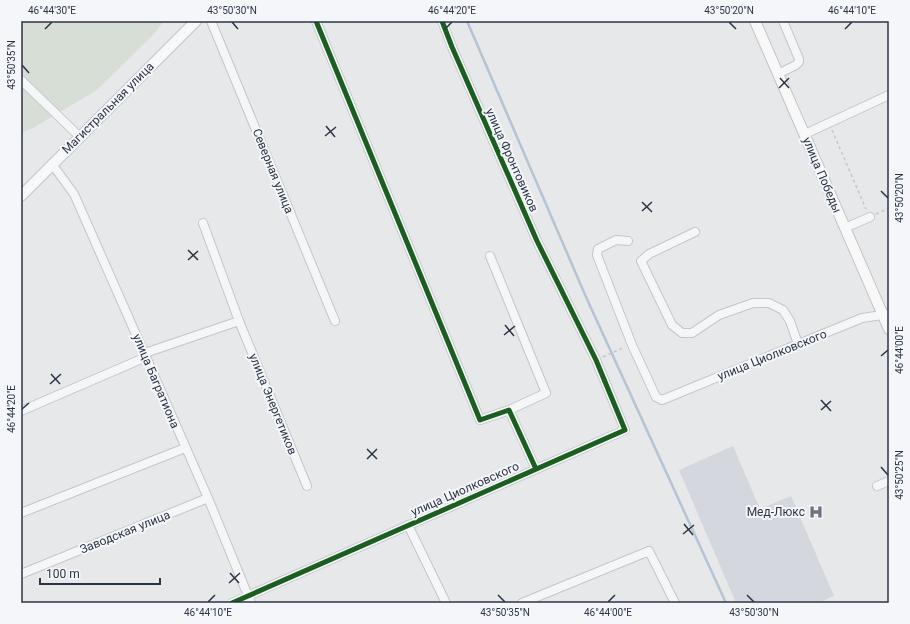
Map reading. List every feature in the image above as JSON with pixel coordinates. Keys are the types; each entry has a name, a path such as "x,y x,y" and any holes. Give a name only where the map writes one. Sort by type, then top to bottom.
{"main road":[{"name":"Магистральная улица","path":"21,196 79,136 196,21"},
{"name":"улица Победы","path":"757,21 805,134 886,315 889,325"},
{"name":"улица Победы","path":"757,21 805,134 886,315 889,329"}],"street":[{"name":"Северная улица","path":"211,21 335,321"},
{"path":"316,21 480,420 509,410 546,393 490,256"},
{"name":"улица Фронтовиков","path":"442,21 537,241 568,306"},
{"path":"780,73 799,62 783,21"},
{"path":"21,80 79,136"},
{"path":"805,134 889,95"},
{"name":"улица Багратиона","path":"52,164 74,194 208,498 249,600"},
{"path":"847,227 870,217"},
{"name":"улица Энергетиков","path":"203,223 239,322 307,486"},
{"path":"695,232 649,254 641,261 672,325 682,333 692,332 719,315 753,303 769,303 783,310 790,321 798,344"},
{"name":"улица Циолковского","path":"628,241 616,240 598,249 597,255 632,345 656,397 662,400 862,318 886,315"},
{"name":"улица Циолковского","path":"232,603 249,600 408,525 625,430 596,360 568,306"},
{"path":"21,411 145,355 239,322"},
{"path":"509,410 536,468"},
{"path":"21,513 185,448"},
{"path":"877,486 889,481"},
{"name":"Заводская улица","path":"21,574 208,498"},
{"path":"408,525 446,603"},
{"path":"522,603 648,551 675,603"}],"path":[{"path":"829,123 870,217 889,208"},
{"path":"605,356 619,350"}],"shaded area":[{"path":"21,21 164,21 153,35 97,90 33,128 21,133"},
{"path":"733,446 760,509 791,496 834,596 818,603 736,603 679,470"}],"waterway":[{"path":"467,21 586,297 726,603"}],"cycle path":[{"path":"316,21 480,420 509,410 536,469"},
{"path":"232,603 625,430 596,360 537,241 442,21"}],"place":[{"name":"Мед-Люкс","path":"816,512"}]}
